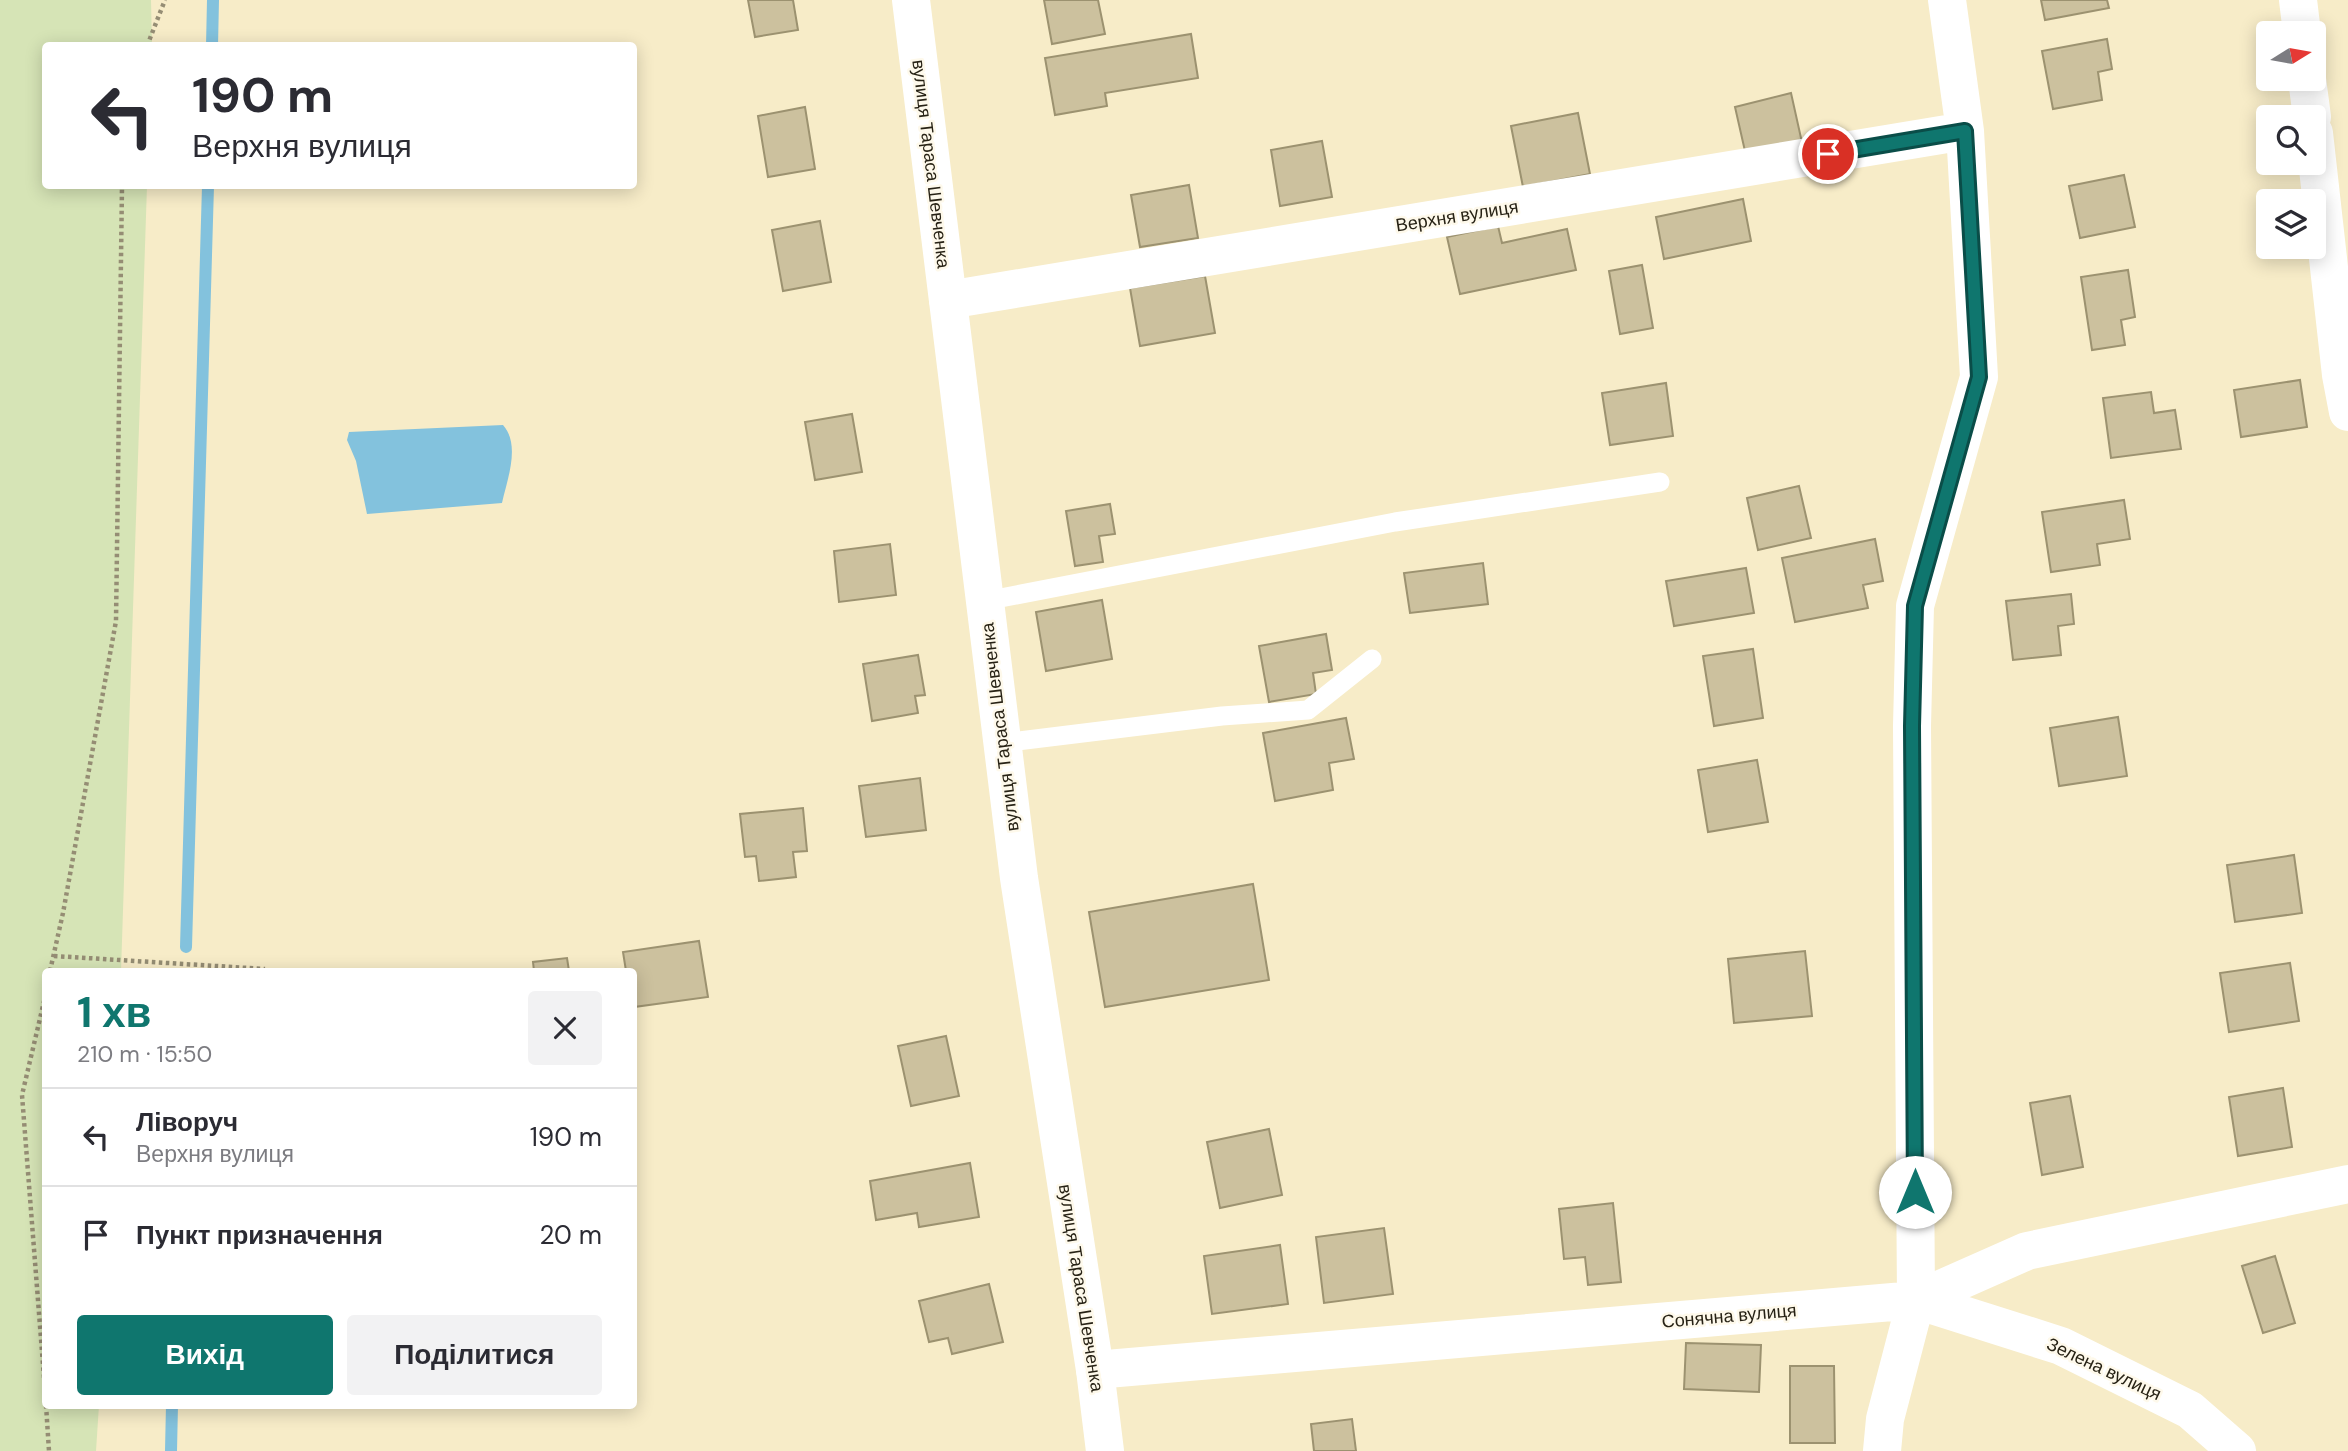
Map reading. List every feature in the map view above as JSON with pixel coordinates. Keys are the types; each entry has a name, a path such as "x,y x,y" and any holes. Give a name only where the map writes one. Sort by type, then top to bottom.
{"street":[{"name":"вулиця Тараса Шевченка","path":"911,0 1019,878 1095,1370 1105,1451"},
{"path":"1882,1451 1885,1419 1916,1300 1912,726 1915,606 1979,377 1965,131 1947,0"},
{"path":"2298,0 2301,21"},
{"name":"Верхня вулиця","path":"948,300 1965,131"},
{"path":"2319,175 2348,412"},
{"name":"Сонячна вулиця","path":"1095,1370 1916,1300 2026,1251 2348,1184"},
{"name":"Зелена вулиця","path":"1916,1300 2061,1346 2190,1410 2237,1451"}],"lane":[{"path":"985,601 1395,522 1660,482"},
{"path":"1002,743 1222,716 1308,710 1372,659"}],"path":[{"path":"149,42 165,0"},
{"path":"51,968 116,621 122,189"},
{"path":"54,956 249,968"},
{"path":"42,1010 22,1095 42,1352"},
{"path":"46,1409 49,1451"}],"green space":[{"path":"0,0 151,0 152,42 42,42 42,189 147,189 121,968 42,968 42,1409 99,1409 96,1451 0,1451"}],"water":[{"path":"503,425 511,442 512,452 502,503 367,514 356,461 347,440 349,432"}],"building":[{"path":"748,0 793,0 798,30 755,37"},
{"path":"1044,0 1098,0 1105,34 1052,44"},
{"path":"2041,0 2107,0 2109,8 2045,20"},
{"path":"1191,34 1198,78 1105,93 1107,106 1055,115 1045,58"},
{"path":"2107,39 2112,69 2098,72 2102,100 2053,109 2042,51"},
{"path":"1791,93 1803,147 1747,160 1735,107"},
{"path":"805,107 815,169 768,177 758,116"},
{"path":"1578,113 1590,174 1523,187 1511,126"},
{"path":"1322,141 1332,197 1280,206 1271,150"},
{"path":"2124,175 2135,227 2080,238 2069,186"},
{"path":"1189,185 1198,238 1140,247 1131,195"},
{"path":"1743,199 1751,241 1664,259 1656,217"},
{"path":"820,221 831,282 783,291 772,230"},
{"path":"1498,226 1502,243 1567,229 1576,270 1460,294 1447,237"},
{"path":"1642,265 1653,328 1620,334 1609,271"},
{"path":"2128,270 2135,317 2121,320 2125,345 2092,350 2081,277"},
{"path":"1205,276 1215,333 1140,346 1130,288"},
{"path":"2300,380 2307,427 2241,437 2234,390"},
{"path":"1666,383 1673,436 1610,445 1602,393"},
{"path":"2151,392 2154,413 2175,410 2181,449 2111,458 2103,398"},
{"path":"852,414 862,472 815,480 805,422"},
{"path":"1799,486 1811,538 1758,550 1747,498"},
{"path":"2124,500 2130,539 2097,544 2100,565 2051,572 2042,512"},
{"path":"1110,504 1115,534 1099,536 1103,562 1075,566 1066,511"},
{"path":"1875,539 1883,581 1863,585 1868,608 1795,622 1782,558"},
{"path":"890,544 896,595 839,602 834,551"},
{"path":"1483,563 1488,604 1410,613 1404,573"},
{"path":"1746,568 1754,613 1674,626 1666,581"},
{"path":"2071,594 2074,624 2058,626 2061,655 2013,660 2006,601"},
{"path":"1102,600 1112,659 1046,671 1036,612"},
{"path":"1326,634 1332,670 1313,673 1316,694 1269,702 1259,646"},
{"path":"1753,649 1763,718 1714,726 1703,656"},
{"path":"918,655 925,695 915,696 918,713 872,721 863,664"},
{"path":"2118,717 2127,776 2059,786 2050,728"},
{"path":"1346,718 1354,759 1329,763 1333,790 1275,801 1263,733"},
{"path":"1757,760 1768,822 1708,832 1698,770"},
{"path":"920,778 926,830 866,837 859,786"},
{"path":"803,808 807,851 793,852 796,877 759,881 756,856 745,857 740,814"},
{"path":"2294,855 2302,913 2235,922 2227,865"},
{"path":"1253,884 1269,980 1105,1007 1089,912"},
{"path":"699,941 708,997 637,1007 637,968 626,968 623,952"},
{"path":"1805,951 1812,1016 1734,1023 1728,959"},
{"path":"567,958 569,968 534,968 533,962"},
{"path":"2290,963 2299,1021 2229,1032 2220,973"},
{"path":"946,1036 959,1096 911,1106 898,1046"},
{"path":"2283,1088 2292,1147 2238,1156 2229,1097"},
{"path":"2070,1096 2083,1167 2042,1175 2030,1103"},
{"path":"1269,1129 1282,1195 1220,1208 1207,1142"},
{"path":"970,1163 979,1217 919,1227 917,1213 876,1220 870,1181"},
{"path":"1613,1203 1621,1282 1588,1285 1585,1257 1564,1259 1559,1209"},
{"path":"1384,1228 1393,1294 1324,1303 1316,1237"},
{"path":"1280,1245 1288,1304 1212,1314 1204,1256"},
{"path":"2275,1256 2295,1323 2263,1333 2242,1266"},
{"path":"989,1284 1003,1342 952,1354 948,1338 929,1342 919,1301"},
{"path":"1686,1343 1761,1345 1759,1392 1684,1389"},
{"path":"1790,1366 1834,1366 1835,1443 1790,1443"},
{"path":"1352,1419 1356,1451 1314,1451 1311,1424"}],"waterway":[{"path":"212,42 213,0"},
{"path":"186,947 208,189"},
{"path":"171,1451 172,1409"}],"route":[{"path":"1828,154 1965,131 1979,377 1915,606 1912,726 1915,1192"}]}
